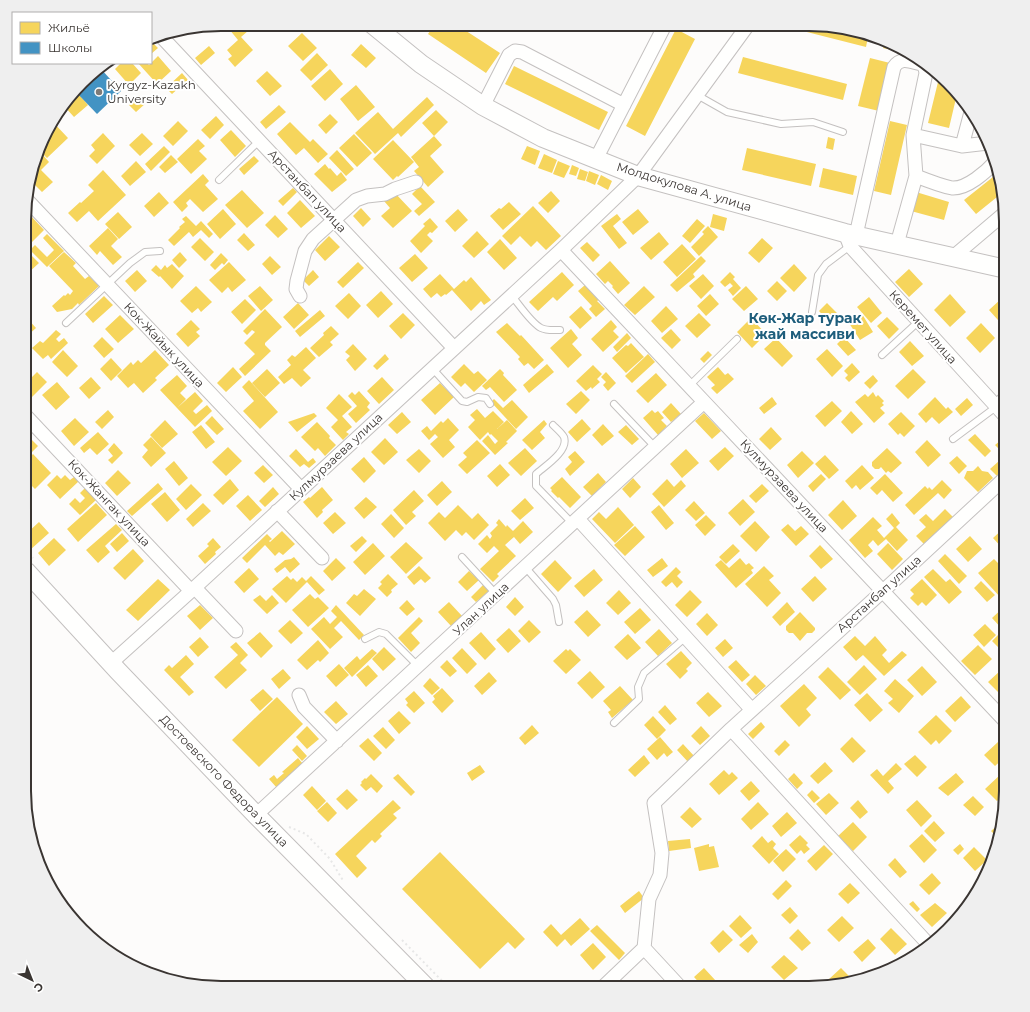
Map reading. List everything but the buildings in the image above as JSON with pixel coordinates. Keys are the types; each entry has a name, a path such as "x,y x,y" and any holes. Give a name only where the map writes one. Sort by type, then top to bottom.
{"street":[{"name":"Молдокулова А. улица","path":"381,31 421,64 483,106 543,138 638,176 850,238 897,244 999,267"},
{"path":"596,159 662,31"},
{"name":"Кулмурзаева улица","path":"111,663 561,250 638,176 744,31"},
{"name":"Арстанбап улица","path":"164,40 454,348"},
{"path":"483,106 509,55 515,51 522,52 624,105"},
{"path":"850,238 894,67 902,60 914,62"},
{"path":"897,244 916,176 913,135 925,70"},
{"path":"962,146 969,119"},
{"path":"913,135 962,146 983,144"},
{"path":"916,176 951,188 961,188 970,183 991,165"},
{"path":"300,296 296,289 305,251 313,239 356,200 367,196 385,194 416,182"},
{"name":"Кок-Жайык улица","path":"32,205 301,489"},
{"path":"953,257 999,218"},
{"name":"Керемет улица","path":"850,238 918,322 999,410"},
{"name":"Кулмурзаева улица","path":"561,250 999,715"},
{"name":"Улан улица","path":"256,815 526,568 704,402"},
{"path":"996,407 999,404"},
{"name":"Кок-Жангак улица","path":"31,421 193,589 236,631"},
{"name":"Арстанбап улица","path":"644,948 649,899 660,875 662,853 654,803 731,729 999,483"},
{"path":"278,511 322,558"},
{"path":"575,522 686,637 752,710"},
{"name":"Достоевского Федора улица","path":"31,566 111,663 256,815 420,981"},
{"path":"299,695 304,707 337,741"},
{"path":"731,729 926,941"},
{"path":"609,981 644,948 675,981"}],"lane":[{"path":"698,95 727,112 782,124 813,122 843,132"},
{"path":"219,180 259,141"},
{"path":"812,312 818,275 850,238"},
{"path":"66,323 130,263 145,252 160,251"},
{"path":"511,295 533,321 541,328 560,330"},
{"path":"882,355 918,322"},
{"path":"689,386 737,340"},
{"path":"432,368 462,400 467,402 478,397 486,398 490,404"},
{"path":"614,404 656,448"},
{"path":"953,439 996,407"},
{"path":"553,425 564,437 564,446 560,453 536,474 536,486 575,522"},
{"path":"462,557 496,594"},
{"path":"526,568 553,599 556,605 559,622"},
{"path":"365,639 379,632 386,634 418,666"},
{"path":"614,723 639,699 638,687 644,673 686,637"}],"path":[{"path":"287,826 306,834 330,859 344,883"},
{"path":"399,938 442,981"}],"place":[{"name":"Kyrgyz-Kazakh University","path":"99,92"}],"district":[{"name":"Көк-Жар турак жай массиви","path":"805,326"}]}
